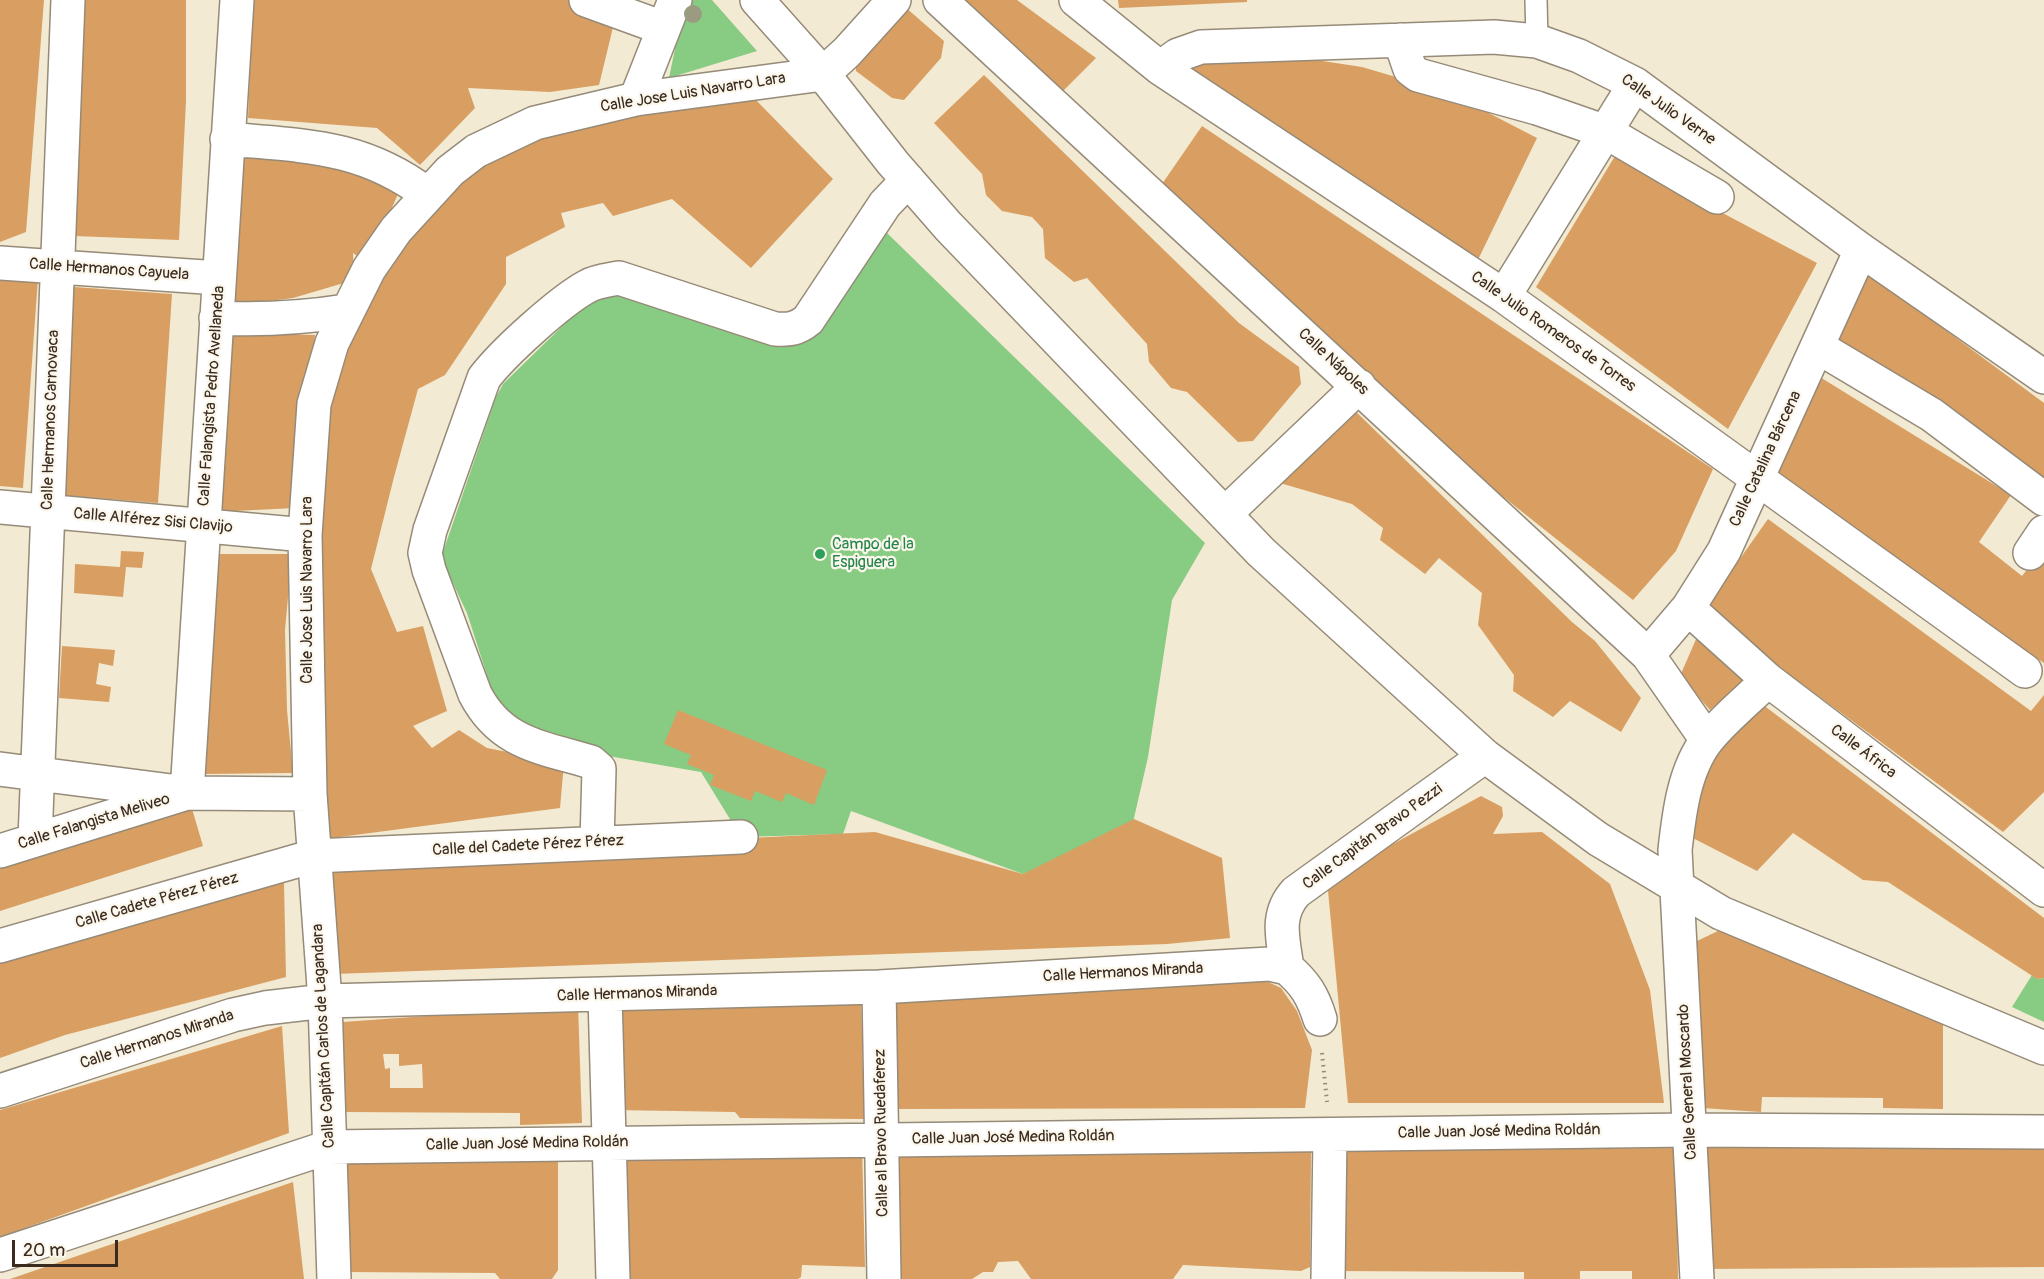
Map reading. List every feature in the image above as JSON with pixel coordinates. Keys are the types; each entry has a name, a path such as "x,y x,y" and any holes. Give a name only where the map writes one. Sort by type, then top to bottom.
{"street":[{"name":"Calle Hermanos Carnovaca","path":"35,840 69,0"},
{"name":"Calle Falangista Pedro Avellaneda","path":"187,793 237,0"},
{"path":"586,0 669,14 636,99"},
{"path":"757,0 823,74 948,226 1261,552 1485,756 1679,901 1741,924 2044,1048"},
{"path":"823,74 894,0"},
{"name":"Calle Nápoles","path":"940,0 1648,655 1707,740"},
{"name":"Calle Julio Romeros de Torres","path":"1076,0 1160,68 1504,296 2025,671"},
{"name":"Calle Julio Verne","path":"1160,68 1178,55 1202,47 1494,37 1537,41 1579,56 1635,84 1861,250 2044,377"},
{"path":"1400,40 1410,69 1418,75 1538,108 1606,132 1717,197"},
{"name":"Calle Jose Luis Navarro Lara","path":"310,794 305,535 314,404 332,343 346,310 389,240 427,194 450,171 476,151 505,135 536,123 636,99 823,74"},
{"path":"1504,296 1635,84"},
{"path":"227,139 334,150 359,156 391,169 427,194"},
{"path":"597,843 599,769 596,765 520,741 501,730 485,714 475,694 429,570 425,553 429,530 484,378 497,361 578,292 607,280 619,278 775,329 799,328 808,320 885,204 908,180"},
{"name":"Calle Catalina Bárcena","path":"1648,655 1688,608 1724,551 1861,250"},
{"name":"Calle Hermanos Cayuela","path":"0,263 219,278"},
{"path":"216,318 260,320 303,318 346,310"},
{"path":"1818,347 1932,415 2044,499"},
{"path":"1226,513 1359,386"},
{"name":"Calle Alférez Sisi Clavijo","path":"0,507 305,535"},
{"name":"Calle África","path":"1688,608 1768,680 2044,890"},
{"path":"1679,901 1675,850 1679,817 1687,784 1707,740 1768,680"},
{"name":"Calle Capitán Bravo Pezzi","path":"1287,968 1282,917 1289,900 1296,892 1485,756"},
{"path":"0,769 187,793 310,794"},
{"name":"Calle Falangista Meliveo","path":"0,851 187,793"},
{"name":"Calle Capitán Carlos de Lagandara","path":"310,794 325,1001 334,1279"},
{"name":"Calle del Cadete Pérez Pérez","path":"315,856 741,837"},
{"name":"Calle Cadete Pérez Pérez","path":"0,946 315,856"},
{"name":"Calle General Moscardo","path":"1679,901 1698,1279"},
{"name":"Calle Hermanos Miranda","path":"0,1091 233,1015 325,1001 605,996 879,987 1269,964 1287,968"},
{"path":"1287,968 1308,990 1320,1019"},
{"name":"Calle al Bravo Ruedaferez","path":"879,987 884,1279"},
{"path":"605,996 612,1279"},
{"name":"Calle Juan José Medina Roldán","path":"0,1255 329,1147 1690,1130 2044,1132"},
{"path":"1328,1279 1330,1135"}],"lane":[{"path":"1536,0 1537,41"}],"path":[{"path":"1320,1019 1330,1135"}],"green space":[{"path":"685,0 712,0 757,51 669,78"},
{"name":"Campo de la Espiguera","path":"886,232 1205,543 1172,600 1148,757 1131,831 1023,874 851,811 843,834 741,837 701,772 585,752 520,729 495,700 467,613 441,558 496,397 503,384 597,295 637,288 768,335 800,343"},
{"path":"2032,975 2037,979 2044,978 2044,1022 2012,1007"}],"building":[{"path":"0,0 44,0 26,232 0,242"},
{"path":"83,0 186,0 186,101 179,240 74,236"},
{"path":"253,0 575,0 616,15 599,85 550,92 468,88 475,108 420,165 377,128 248,118"},
{"path":"954,0 1017,0 1096,58 1058,96"},
{"path":"1118,0 1247,0 1247,2 1119,8"},
{"path":"904,6 944,41 941,58 904,100 892,98 856,71 855,54"},
{"path":"1276,54 1362,67 1450,93 1537,138 1473,270 1186,71 1194,59"},
{"path":"984,75 1239,323 1299,367 1301,384 1253,441 1238,442 1187,392 1171,388 1149,362 1147,344 1087,278 1074,282 1045,258 1043,229 1032,217 1002,211 986,195 982,174 934,123"},
{"path":"754,98 833,179 751,268 672,199 613,216 603,203 561,213 565,227 506,257 506,284 445,375 418,389 371,569 397,632 423,626 447,711 413,726 432,748 459,730 487,748 564,763 560,808 317,840 323,413 343,331 442,188 529,132"},
{"path":"1202,126 1713,469 1676,551 1633,600 1462,464 1162,184"},
{"path":"315,156 403,183 367,263 353,253 354,280 293,298 230,306 240,158"},
{"path":"1615,156 1817,263 1728,429 1536,287"},
{"path":"1863,269 2044,403 2044,481 1828,344"},
{"path":"0,276 38,278 23,488 0,486"},
{"path":"74,287 172,294 158,503 60,495"},
{"path":"228,333 315,335 313,358 305,374 295,508 215,512"},
{"path":"1815,374 2011,495 1979,542 2022,576 2044,548 2044,663 1770,478"},
{"path":"1350,406 1572,622 1595,641 1641,698 1621,732 1570,701 1553,717 1513,691 1514,675 1478,625 1482,593 1439,558 1425,574 1380,540 1383,528 1352,504 1273,481"},
{"path":"1768,519 2031,711 2044,695 2044,792 2003,832 1703,611"},
{"path":"121,551 144,552 142,568 126,567 123,597 74,593 75,564 120,567"},
{"path":"218,554 292,554 285,630 287,710 293,773 204,774"},
{"path":"1697,637 1748,677 1710,710 1680,676"},
{"path":"62,646 115,650 113,666 99,663 96,684 111,687 109,702 59,698"},
{"path":"1758,701 2044,918 2044,978 2037,979 1888,882 1863,880 1793,833 1757,871 1687,835 1691,803 1718,743"},
{"path":"678,710 827,770 814,805 786,793 782,802 755,791 751,801 710,785 714,775 687,764 691,755 664,744"},
{"path":"1481,796 1502,807 1503,816 1493,834 1542,832 1610,884 1650,990 1664,1103 1348,1103 1327,880"},
{"path":"190,802 203,846 0,911 0,865"},
{"path":"1134,819 1222,858 1230,938 1167,944 334,974 325,858 875,832 1023,874"},
{"path":"284,883 286,977 65,1035 0,1058 0,957"},
{"path":"1720,930 1943,1024 1943,1109 1883,1108 1883,1098 1762,1097 1761,1112 1702,1108 1695,942"},
{"path":"1266,981 1281,988 1297,1011 1312,1050 1305,1108 893,1109 890,993"},
{"path":"861,993 864,1119 740,1118 735,1112 614,1110 613,998"},
{"path":"578,1005 582,1123 520,1125 520,1113 345,1112 343,1022","holes":["383,1054 399,1054 399,1066 422,1064 423,1088 390,1088 390,1068 385,1069"]},
{"path":"282,1026 289,1133 0,1237 0,1110"},
{"path":"1695,1132 2044,1135 2044,1267 1700,1269"},
{"path":"862,1146 865,1267 802,1265 801,1277 798,1279 619,1279 617,1148"},
{"path":"1676,1148 1678,1279 1632,1279 1632,1271 1580,1271 1580,1279 1524,1279 1524,1272 1334,1271 1334,1151"},
{"path":"1311,1150 1310,1267 1301,1271 1183,1265 1173,1279 1031,1279 1018,1261 998,1262 993,1272 983,1272 972,1279 895,1279 897,1152"},
{"path":"345,1155 558,1156 558,1270 552,1279 500,1279 495,1273 345,1272"},
{"path":"293,1182 304,1279 10,1279"}],"place":[{"name":"Campo de la Espiguera","path":"820,554"}]}
